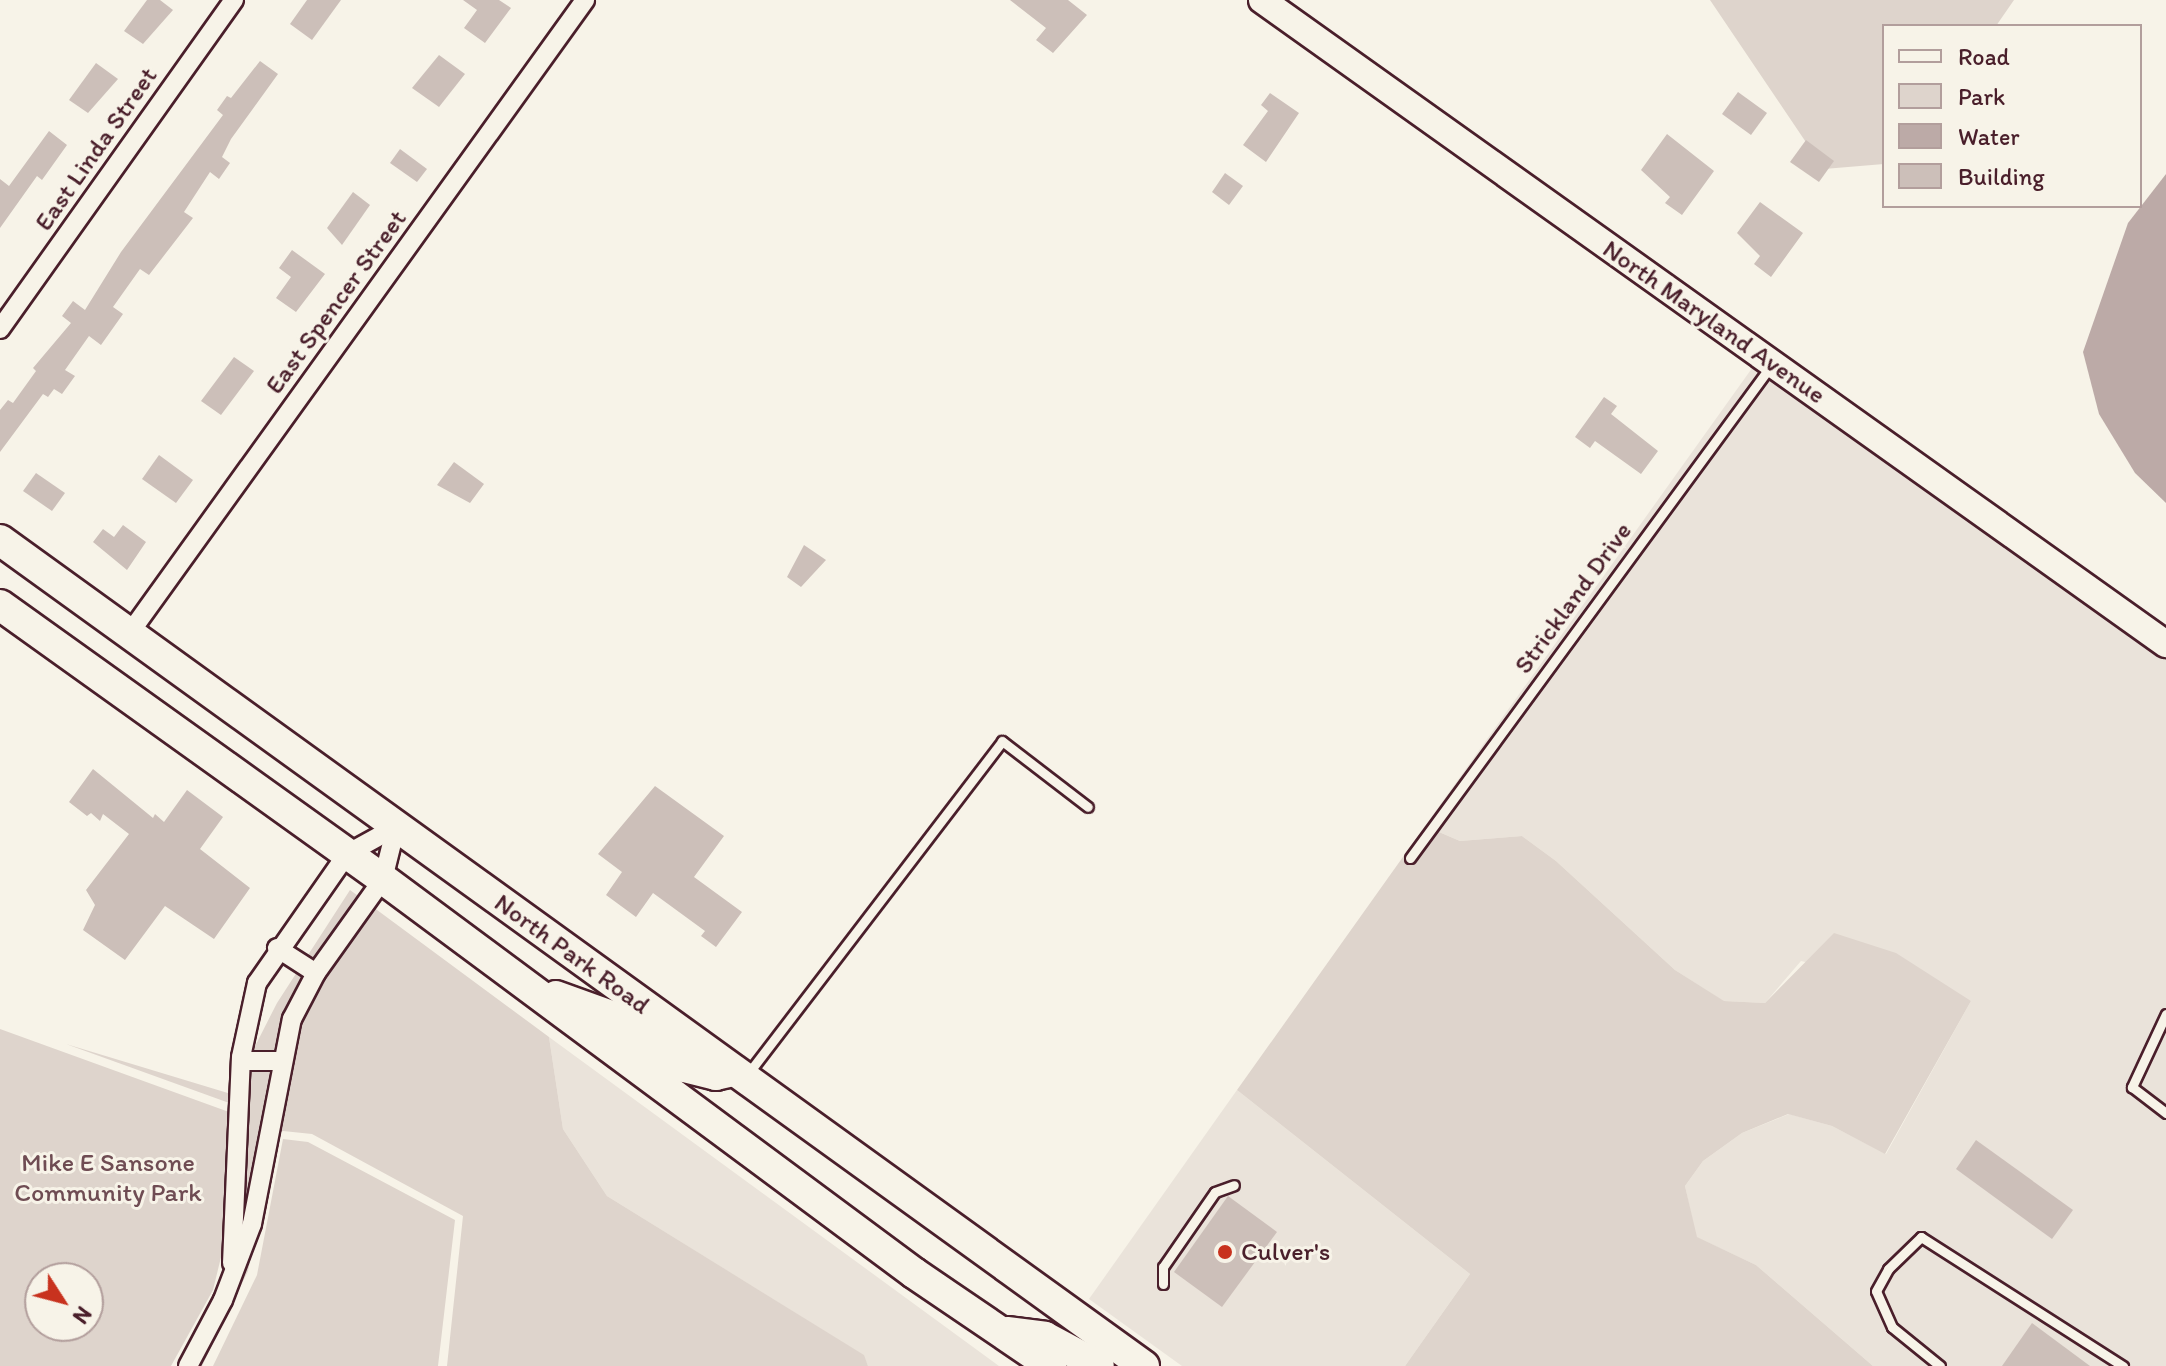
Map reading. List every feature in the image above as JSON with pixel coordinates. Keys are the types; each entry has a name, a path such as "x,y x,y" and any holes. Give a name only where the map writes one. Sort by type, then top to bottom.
{"main road":[{"name":"North Park Road","path":"0,540 1144,1366"},
{"name":"North Park Road","path":"0,605 383,879 914,1273 1051,1366"},
{"path":"524,984 614,1017 684,1067 716,1075 740,1074"},
{"path":"1001,1331 1045,1337 1099,1366"}],"street":[{"name":"East Linda Street","path":"0,329 234,0"},
{"name":"East Spencer Street","path":"129,634 585,0"},
{"name":"North Maryland Avenue","path":"1262,0 2166,644"},
{"path":"232,1274 241,1061 248,1007 277,948 347,854 396,827"},
{"path":"188,1366 210,1329 261,1192 282,1061 292,1019 316,973 383,879 396,827"},
{"path":"277,948 316,973"},
{"path":"241,1061 282,1061"}],"lane":[{"name":"Strickland Drive","path":"1410,858 1772,364"},
{"path":"740,1074 1002,741 1088,807"},
{"path":"2166,1014 2132,1087 2166,1113"},
{"path":"1163,1284 1163,1267 1215,1192 1234,1185"},
{"path":"1940,1366 1892,1327 1876,1291 1888,1269 1921,1237 2123,1366"}],"shaded area":[{"path":"1755,364 2166,656 2166,1366 1873,1366 1756,1265 1696,1237 1685,1186 1703,1161 1742,1133 1789,1114 1832,1126 1886,1154 1971,1001 1801,961 1765,1003 1723,1001 1675,970 1556,861 1522,836 1460,841 1425,826"},
{"path":"549,1037 999,1366 868,1366 863,1355 607,1196 563,1129"},
{"path":"1237,1090 1470,1274 1405,1366 1182,1366 1089,1299"}],"green space":[{"path":"1710,0 2014,0 1997,24 1882,24 1882,164 1824,169"},
{"path":"1425,826 1460,841 1522,836 1556,861 1675,970 1724,1001 1765,1003 1834,933 1896,953 1971,1001 1885,1154 1832,1126 1788,1114 1742,1133 1703,1161 1685,1186 1697,1237 1756,1265 1873,1366 1405,1366 1470,1274 1237,1090"},
{"path":"350,890 549,1037 563,1129 607,1196 864,1355 868,1366 447,1366 463,1216 312,1134 283,1131 276,1133 248,1271 202,1366 183,1366 221,1294 232,1250 232,1104 66,1044 241,1097 250,1056 277,1003"},
{"name":"Mike E Sansone Community Park","path":"0,1029 229,1112 223,1249 213,1290 171,1366 0,1366"},
{"name":"Mike E Sansone Community Park","path":"283,1139 308,1142 455,1220 438,1366 213,1366 257,1275"}],"water":[{"path":"2166,174 2166,503 2135,473 2099,414 2083,352 2128,223"}],"building":[{"path":"147,0 160,0 173,10 143,44 124,31"},
{"path":"307,0 341,0 312,40 290,24"},
{"path":"463,0 499,0 511,8 485,43 464,28 477,10"},
{"path":"1010,0 1068,0 1087,15 1053,53 1036,40 1046,28"},
{"path":"439,55 465,74 439,107 412,88"},
{"path":"260,61 278,74 231,139 222,157 230,163 219,179 210,172 184,212 193,218 149,275 140,269 113,307 123,314 101,345 89,336 65,370 75,376 62,394 54,389 48,397 43,394 0,452 0,410 8,400 13,403 36,371 33,368 71,323 62,316 73,301 85,310 121,252 223,115 217,110 227,96 231,98"},
{"path":"96,63 118,79 88,113 69,100"},
{"path":"1738,92 1767,113 1751,135 1722,114"},
{"path":"1270,93 1299,113 1266,162 1243,145 1268,111 1261,105"},
{"path":"49,131 67,145 42,180 37,176 0,228 0,179 9,186"},
{"path":"1667,134 1714,171 1682,215 1665,203 1670,197 1641,170"},
{"path":"1806,140 1834,161 1819,182 1790,162"},
{"path":"400,149 427,169 417,182 390,163"},
{"path":"1225,173 1243,186 1229,205 1212,192"},
{"path":"353,192 370,205 342,245 327,228"},
{"path":"1760,202 1803,233 1771,277 1754,264 1760,256 1737,233"},
{"path":"292,250 325,274 296,312 276,298 291,277 279,268"},
{"path":"234,357 254,371 221,415 201,401"},
{"path":"1604,397 1617,406 1611,414 1658,451 1641,474 1595,441 1590,448 1575,437"},
{"path":"159,455 193,480 176,503 142,479"},
{"path":"454,462 484,484 470,503 437,485"},
{"path":"36,473 65,493 52,511 23,491"},
{"path":"123,525 146,542 127,570 93,542 103,529 114,537"},
{"path":"804,545 826,560 801,587 787,577"},
{"path":"93,769 153,818 155,814 164,822 187,790 223,817 200,849 250,888 214,939 165,906 125,960 83,930 95,905 86,890 129,834 103,814 100,821 91,813 87,816 69,802"},
{"path":"655,786 724,836 694,877 742,912 716,947 701,936 705,931 653,893 636,917 606,895 622,872 598,854"},
{"path":"1976,1140 2073,1210 2052,1239 1956,1169"},
{"name":"Culver's","path":"1228,1196 1277,1232 1222,1307 1174,1272"},
{"path":"2032,1323 2090,1366 2002,1366"}],"place":[{"name":"Culver's","path":"1225,1252"}]}
